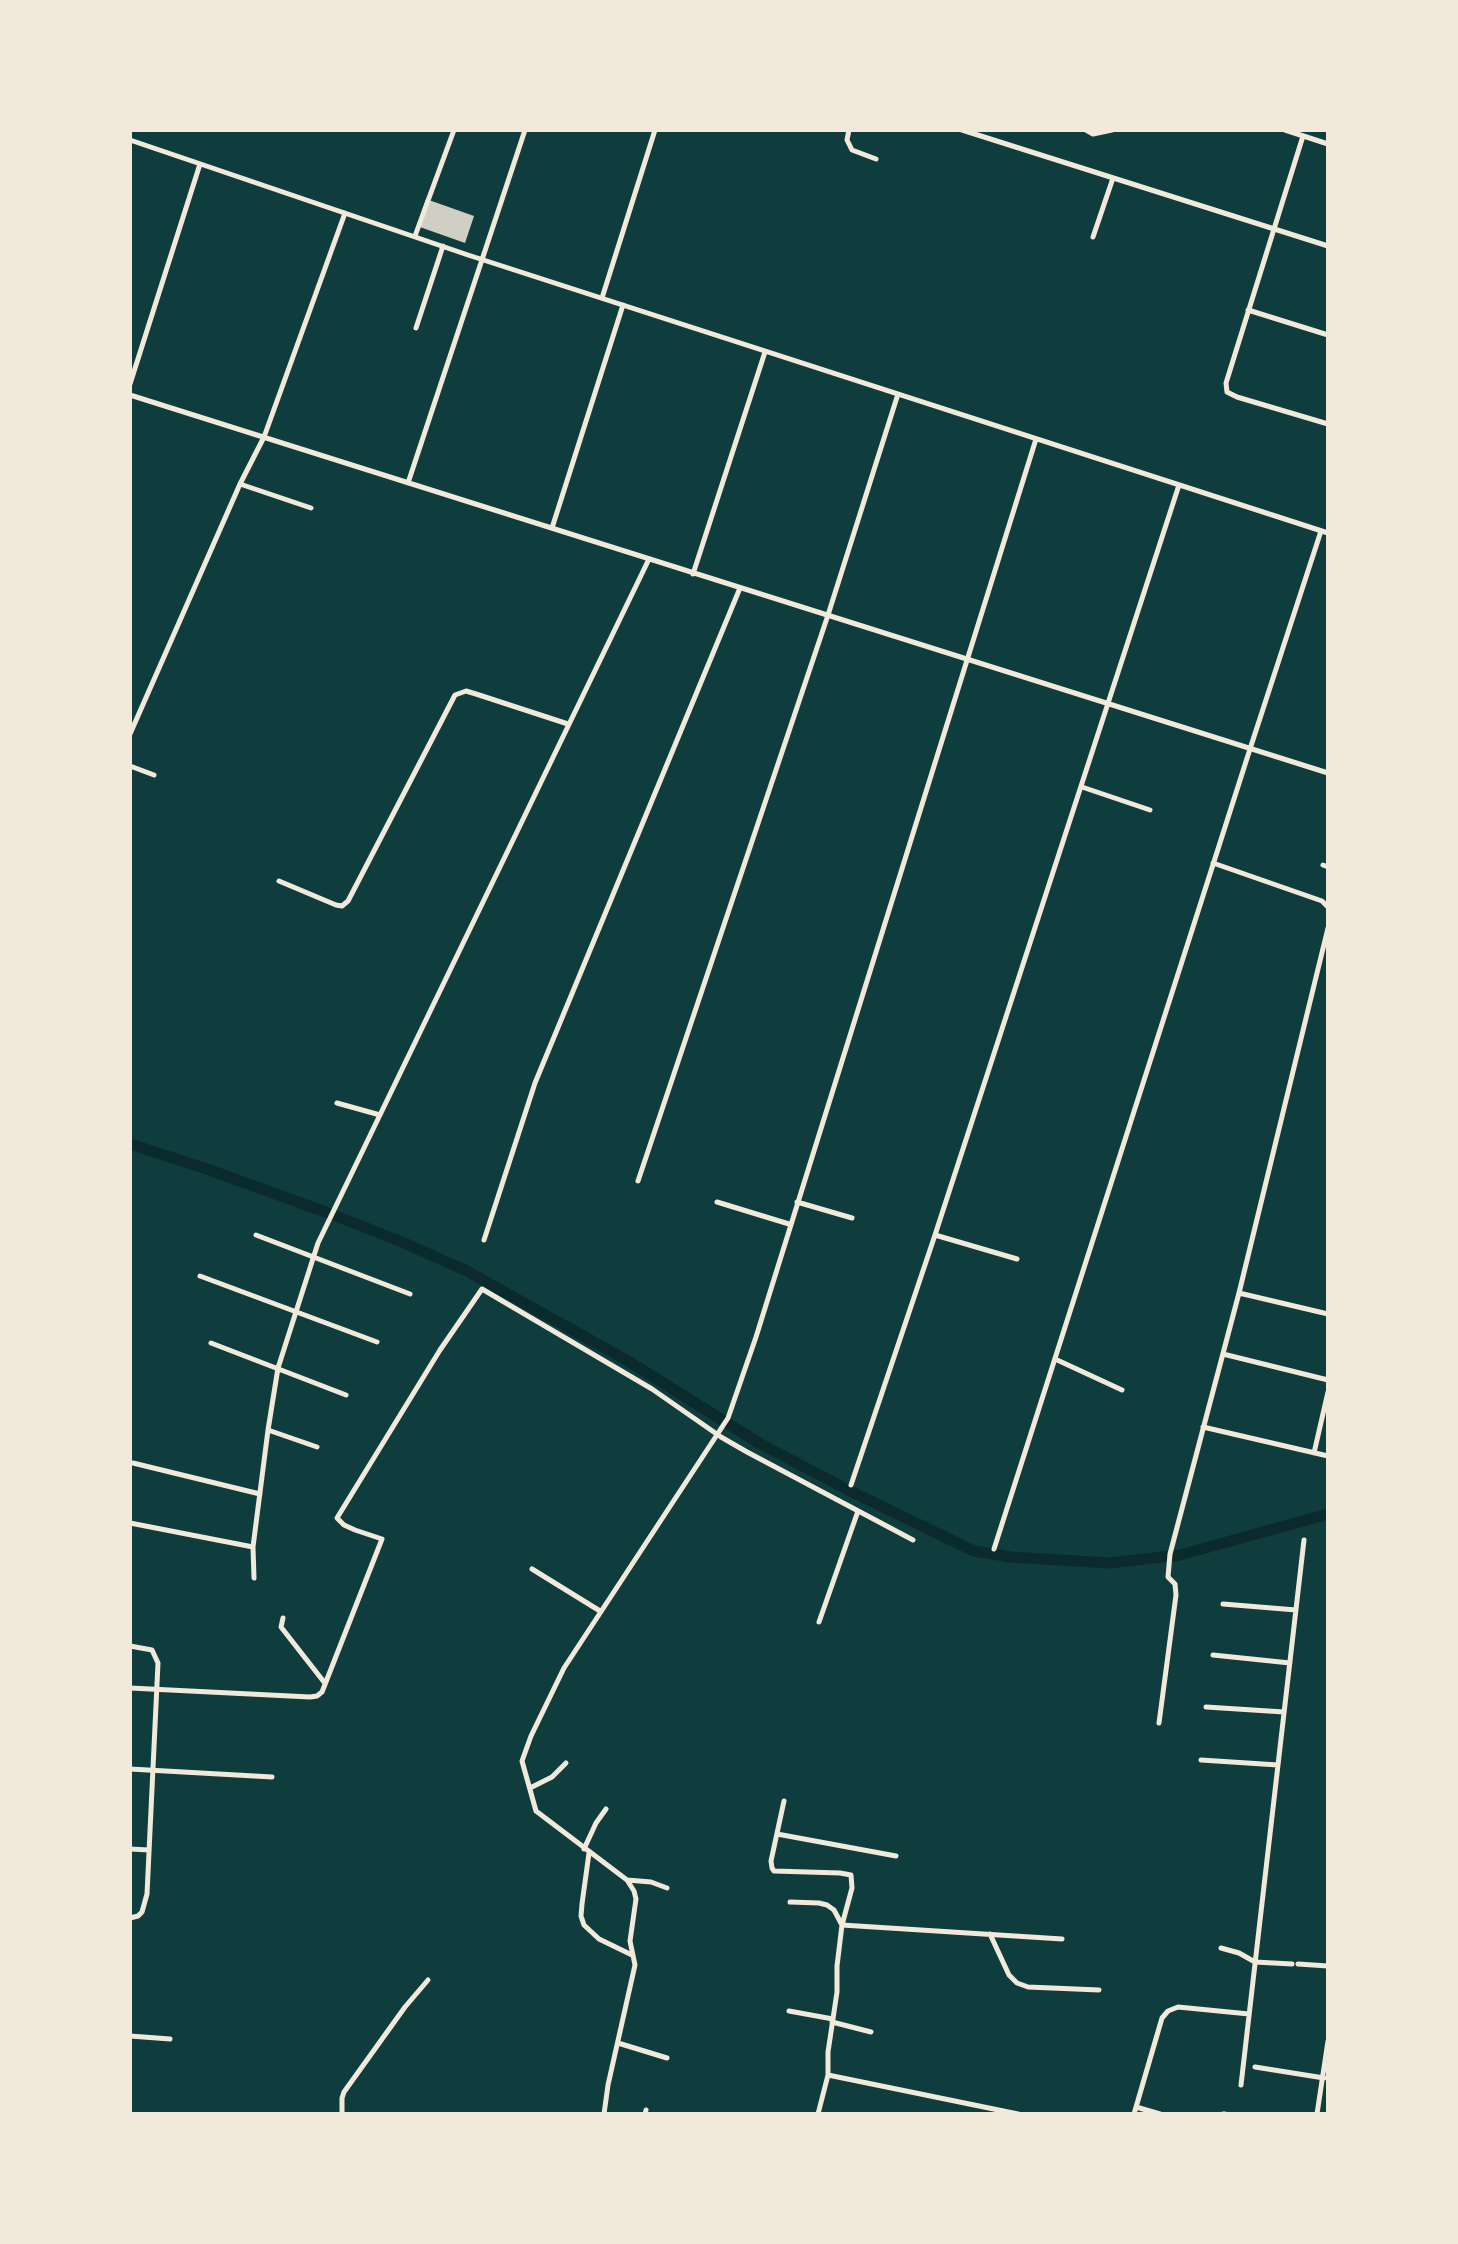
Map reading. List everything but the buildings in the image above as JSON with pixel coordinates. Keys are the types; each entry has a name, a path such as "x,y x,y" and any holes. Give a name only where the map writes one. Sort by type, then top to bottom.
{"street":[{"path":"415,236 454,130"},
{"path":"408,483 525,130"},
{"path":"602,298 655,130"},
{"path":"849,130 847,140 852,150 876,159"},
{"path":"962,130 1328,246"},
{"path":"1086,130 1093,134 1112,130"},
{"path":"1285,130 1328,144"},
{"path":"1303,136 1226,383 1227,392 1328,424"},
{"path":"130,140 483,260 1325,532 1250,749 994,1549"},
{"path":"130,384 200,164"},
{"path":"1093,237 1113,178"},
{"path":"130,734 240,484 264,437 345,213"},
{"path":"416,328 443,246"},
{"path":"552,528 623,305"},
{"path":"1248,310 1328,335"},
{"path":"693,574 765,352"},
{"path":"638,1181 828,615 898,394"},
{"path":"130,395 1328,773"},
{"path":"604,2114 635,1965 630,1941 636,1899 627,1880 536,1811 522,1761 564,1668 728,1418 1036,439"},
{"path":"240,484 311,508"},
{"path":"851,1485 1179,485"},
{"path":"254,1578 253,1547 278,1368 313,1258 327,1223 649,559"},
{"path":"484,1240 535,1083 740,588"},
{"path":"279,881 336,905 342,906 348,901 455,695 466,691 568,724"},
{"path":"130,766 154,775"},
{"path":"1082,787 1150,810"},
{"path":"1213,863 1322,901 1328,907"},
{"path":"1159,1723 1176,1595 1175,1584 1167,1575 1169,1563 1328,928"},
{"path":"337,1103 380,1115"},
{"path":"717,1202 789,1224"},
{"path":"797,1202 852,1218"},
{"path":"256,1235 410,1294"},
{"path":"935,1235 1017,1259"},
{"path":"200,1276 377,1342"},
{"path":"130,1688 310,1697 322,1692 382,1539 344,1525 337,1518 440,1350 482,1289 652,1389 717,1434 913,1540"},
{"path":"1239,1293 1328,1314"},
{"path":"211,1343 346,1395"},
{"path":"1223,1354 1328,1380"},
{"path":"1055,1359 1122,1390"},
{"path":"1313,1453 1328,1392"},
{"path":"1203,1427 1328,1456"},
{"path":"268,1430 317,1447"},
{"path":"133,1463 260,1494"},
{"path":"819,1622 858,1511"},
{"path":"130,1523 253,1547"},
{"path":"1241,2085 1304,1540"},
{"path":"532,1569 600,1611"},
{"path":"1223,1604 1296,1610"},
{"path":"283,1618 281,1627 325,1683"},
{"path":"130,1646 152,1650 158,1663 145,1907 138,1916 130,1918"},
{"path":"1213,1655 1290,1663"},
{"path":"1206,1707 1284,1712"},
{"path":"1201,1760 1278,1765"},
{"path":"530,1788 552,1777 566,1763"},
{"path":"130,1769 272,1777"},
{"path":"784,1801 771,1861 774,1871 851,1875 852,1888 842,1925 837,1966 828,2075 818,2114"},
{"path":"606,1809 596,1823 587,1851 581,1916 584,1925 599,1939 632,1955"},
{"path":"777,1834 896,1856"},
{"path":"130,1849 149,1850"},
{"path":"627,1880 651,1882 667,1888"},
{"path":"790,1902 827,1905 834,1910 842,1925"},
{"path":"842,1925 1062,1939"},
{"path":"990,1934 1009,1975 1017,1983 1028,1987 1099,1990"},
{"path":"1221,1948 1255,1962 1328,1966"},
{"path":"342,2114 344,2092 428,1980"},
{"path":"1160,2114 1135,2111 1162,2018 1168,2011 1178,2007 1249,2014"},
{"path":"789,2011 871,2032"},
{"path":"130,2036 170,2039"},
{"path":"1317,2114 1328,2041"},
{"path":"618,2043 667,2058"},
{"path":"1255,2067 1324,2078"},
{"path":"828,2075 1018,2114"}],"waterway":[{"path":"130,1144 331,1214 467,1271 628,1361 759,1443 974,1551 1011,1557 1109,1563 1180,1555 1328,1514"}]}
